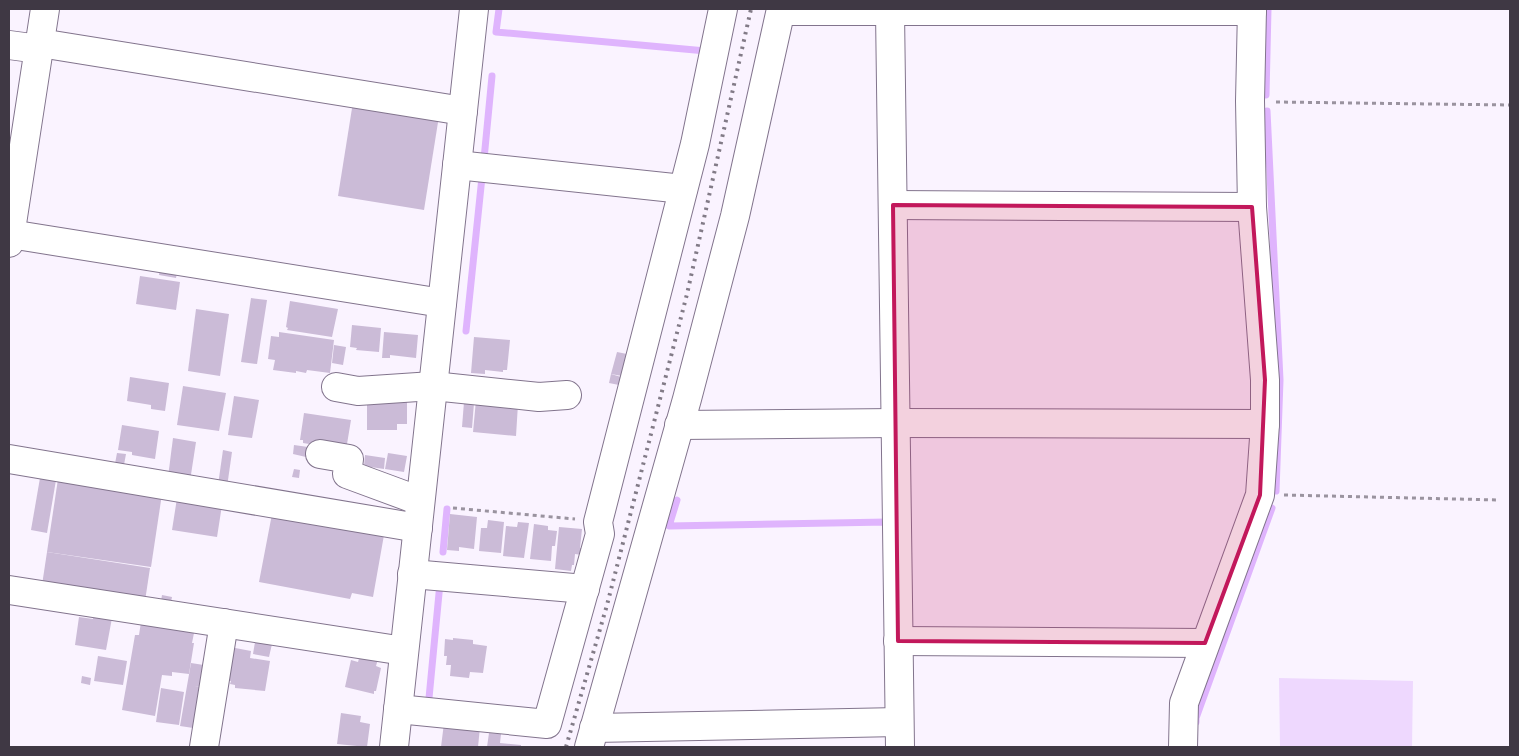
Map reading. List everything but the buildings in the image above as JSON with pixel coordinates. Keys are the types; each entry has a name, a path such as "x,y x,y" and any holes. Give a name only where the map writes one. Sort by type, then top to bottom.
{"street":[{"path":"45,9 9,238 442,303"},
{"path":"394,747 474,9"},
{"path":"398,708 547,724 600,534 598,522 695,144 723,9"},
{"path":"890,12 899,734 592,738 680,425 735,216 781,10 890,12 1252,10 1250,101 1252,207 1265,380 1265,424 1260,495 1184,703 1183,747"},
{"path":"9,44 39,46 463,111"},
{"path":"457,165 683,189"},
{"path":"892,206 1252,207"},
{"path":"336,387 358,391 433,386 539,397 567,395"},
{"path":"680,425 896,423 1265,424"},
{"path":"320,454 349,459 347,474 420,501"},
{"path":"9,459 418,528"},
{"path":"412,574 585,589"},
{"path":"9,590 404,651"},
{"path":"204,747 224,623"},
{"path":"898,641 1205,642"}],"path":[{"path":"1250,101 1510,105"},
{"path":"1260,495 1498,500"},
{"path":"453,508 598,522"}],"highlighted area":[{"path":"893,205 1252,207 1265,380 1260,495 1205,643 898,641"}],"shaded area":[{"path":"1279,678 1413,681 1412,747 1280,747"}],"waterway":[{"path":"499,9 496,32 706,51"},
{"path":"1266,95 1268,9"},
{"path":"484,159 492,76"},
{"path":"1267,111 1280,380 1276,491"},
{"path":"466,331 482,177"},
{"path":"677,500 669,526 887,522 887,526"},
{"path":"1196,722 1272,508"},
{"path":"443,552 447,509"},
{"path":"429,698 440,583"}],"railway":[{"path":"566,747 607,605 687,294 751,9"}]}
